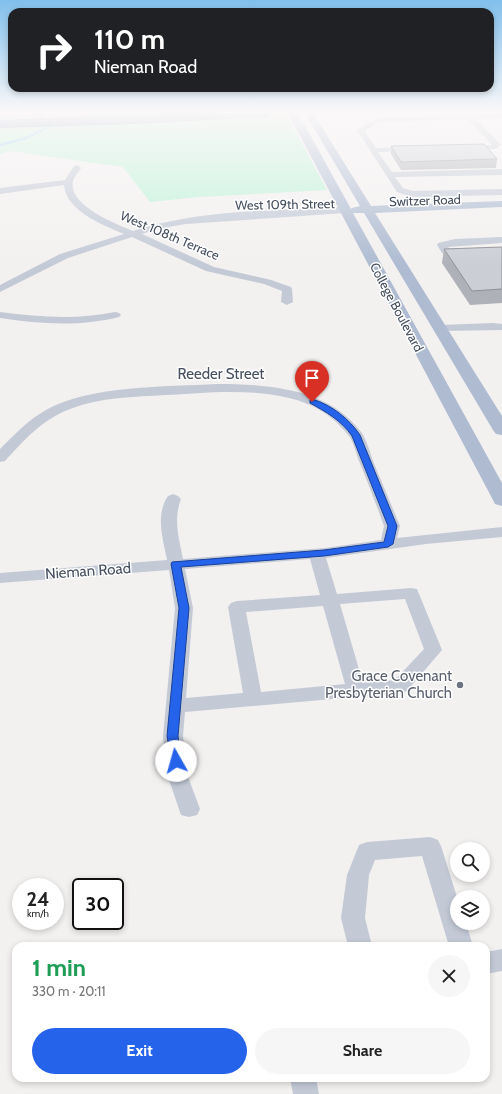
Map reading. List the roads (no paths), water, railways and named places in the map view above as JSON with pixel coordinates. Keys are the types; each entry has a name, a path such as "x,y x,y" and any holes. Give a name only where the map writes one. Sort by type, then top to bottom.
{"main road":[{"name":"College Boulevard","path":"320,164 502,500"},
{"name":"College Boulevard","path":"340,164 502,430"},
{"name":"Switzer Road","path":"346,214 502,204"},
{"name":"Switzer Road","path":"370,213 502,211"}],"street":[{"path":"382,164 400,190 412,194 502,192"},
{"path":"0,191 27,186 68,182 70,174 77,168"},
{"path":"389,175 498,172 502,180"},
{"name":"West 108th Terrace","path":"68,182 67,188 70,195 85,210 133,234 210,269 271,282 286,289 287,302"},
{"name":"West 109th Street","path":"0,289 64,256 172,223 222,218 346,214"},
{"path":"502,240 455,242 442,245 446,251 450,252 502,250"},
{"path":"0,315 31,319 82,322 115,315"},
{"path":"440,328 499,325"},
{"name":"Reeder Street","path":"0,458 29,427 52,412 69,405 99,397 118,394 234,387 282,392 328,409 348,425 356,435 392,526 388,544"},
{"path":"173,499 169,510 168,523 184,608 173,736 177,774 189,809"},
{"name":"Nieman Road","path":"0,578 317,554 426,539 502,532"},
{"path":"317,554 356,690"},
{"path":"175,706 400,686 432,650 411,593 237,607 253,699"},
{"path":"359,942 353,918 358,875 367,851 430,846 460,942"},
{"path":"490,962 502,960"},
{"path":"304,1082 306,1094"}],"place":[{"name":"Grace Covenant Presbyterian Church","path":"460,685"}]}
